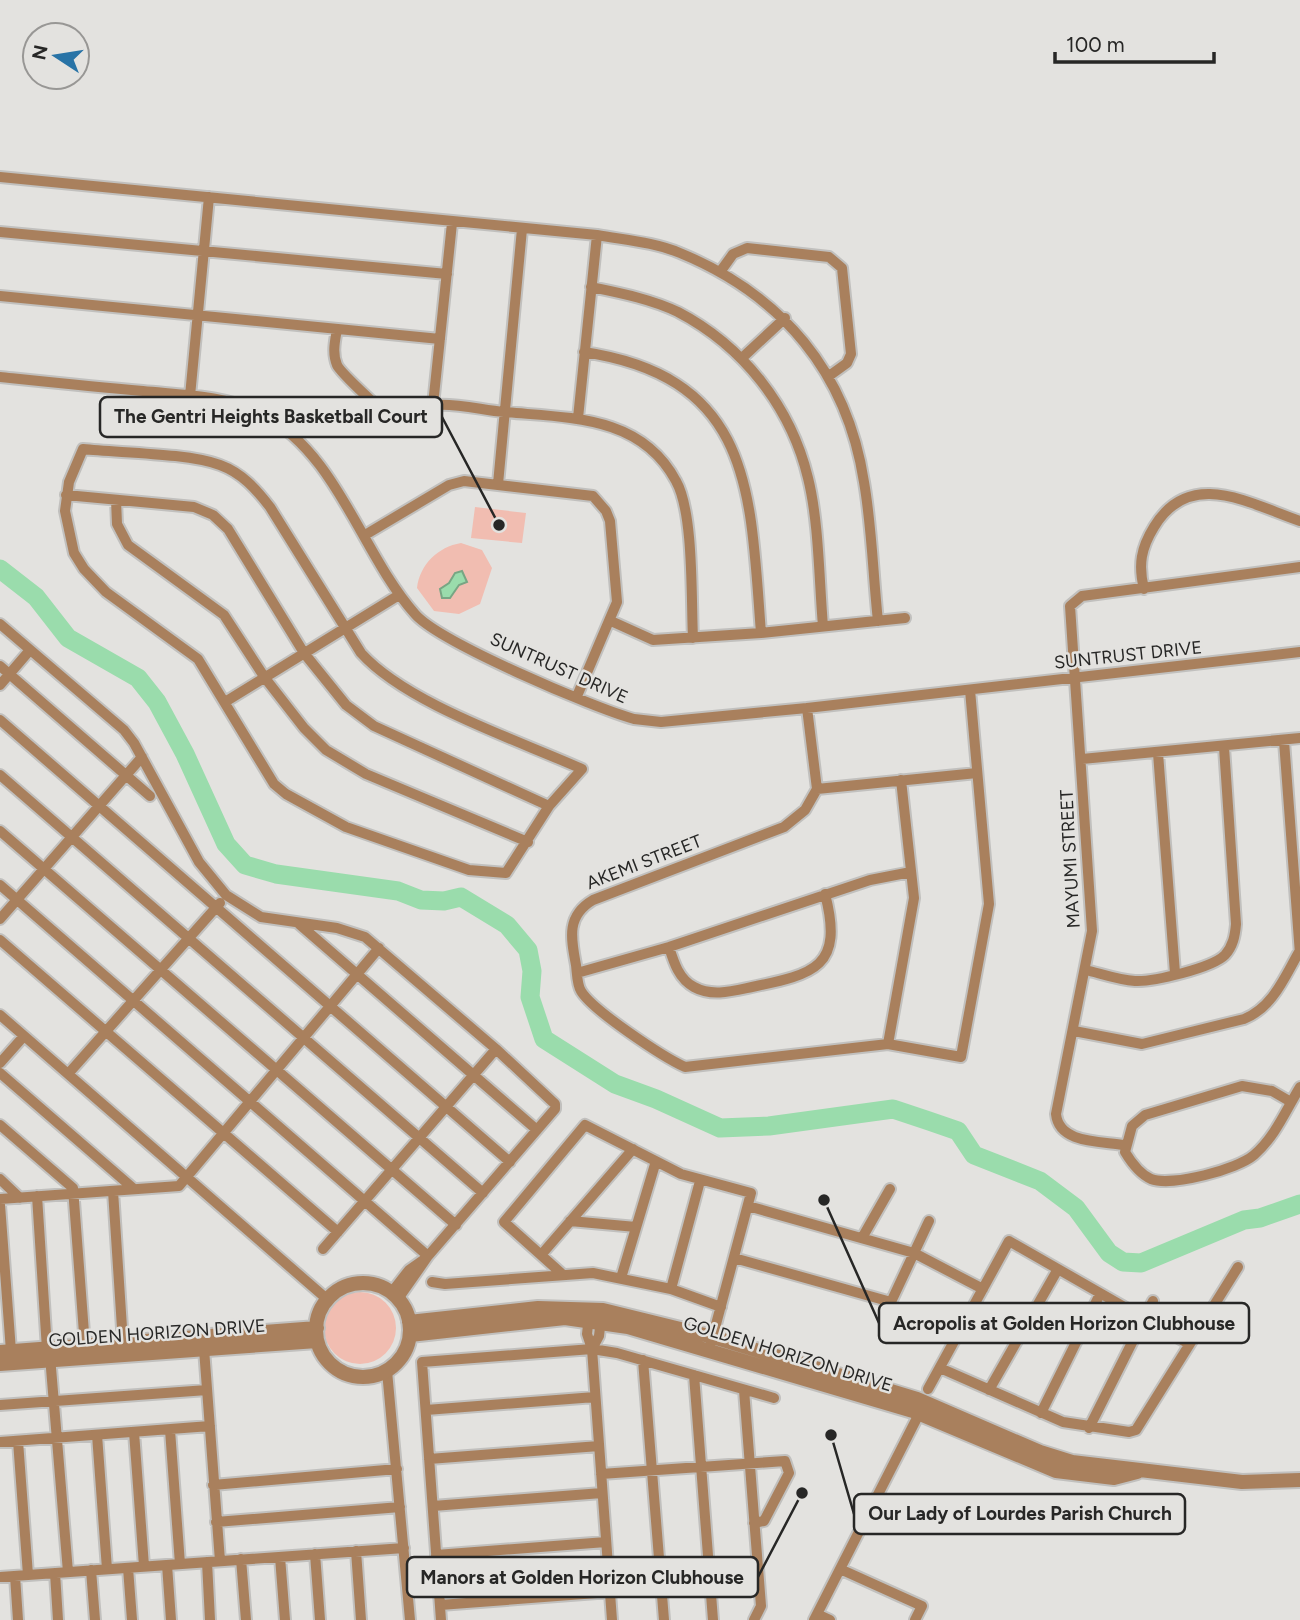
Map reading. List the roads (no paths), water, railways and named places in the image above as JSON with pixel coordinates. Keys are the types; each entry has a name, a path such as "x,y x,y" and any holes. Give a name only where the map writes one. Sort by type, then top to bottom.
{"street":[{"path":"0,177 597,235 666,248 720,272 786,318 830,376 855,440 864,482 878,621"},
{"path":"190,396 209,197"},
{"path":"433,405 452,223"},
{"path":"498,484 522,229"},
{"path":"0,233 447,274"},
{"path":"578,418 597,235"},
{"path":"720,272 733,254 747,248 830,257 837,261 842,268 852,346 847,363 830,376"},
{"path":"591,287 635,296 677,312 718,337 742,358 777,404 797,440 806,470 823,626"},
{"path":"0,296 440,338"},
{"path":"742,358 786,318"},
{"path":"337,329 334,356 338,369 363,391 385,417 395,422 405,422 433,405 608,423 645,442 678,484 686,524 693,638"},
{"path":"584,352 617,357 670,380 694,397 729,437 745,482 752,522 761,633"},
{"name":"SUNTRUST DRIVE","path":"0,377 190,396 247,407 285,431 320,469 365,534 399,595 417,617 440,634 624,716 648,722 807,708 1300,652"},
{"path":"83,449 202,461 227,468 249,482 270,507 361,653 392,681 582,769 550,806 506,873 469,870 346,827 286,794 274,784 198,659 106,592 84,569 68,530 66,495 83,449"},
{"path":"365,534 449,485 464,481 585,493 599,501 610,522 617,589 611,621 577,696"},
{"path":"66,495 194,507 220,520 304,653 346,705 374,726 550,806"},
{"path":"1300,521 1226,495 1193,495 1177,502 1160,517 1145,541 1140,559 1144,589 1300,567"},
{"path":"116,500 117,524 128,545 224,615 265,678 314,740 345,763 528,842"},
{"name":"MAYUMI STREET","path":"1125,1144 1078,1138 1062,1129 1057,1123 1056,1114 1093,931 1070,611 1073,601 1082,596 1144,589"},
{"path":"225,702 399,595"},
{"path":"611,621 653,640 761,633 905,618"},
{"path":"0,624 124,730 142,757 199,862 226,895 261,917 353,932 379,948 555,1104 555,1109 395,1296"},
{"path":"0,685 30,650"},
{"path":"0,666 150,796"},
{"path":"807,708 817,789 977,773 970,690"},
{"path":"0,720 510,1162"},
{"path":"1082,759 1300,738"},
{"path":"1074,1031 1142,1044 1244,1019 1260,1013 1269,1004 1299,953 1284,741"},
{"path":"1086,970 1138,982 1209,964 1223,957 1235,936 1224,747"},
{"path":"1158,753 1175,974"},
{"path":"0,919 142,757"},
{"name":"AKEMI STREET","path":"817,789 805,810 784,827 580,907 572,922 571,936 580,990 592,1003 668,1059 685,1067 888,1044 961,1057 989,904 977,773"},
{"path":"0,775 483,1193"},
{"path":"888,1044 914,898 901,780"},
{"path":"0,831 456,1226"},
{"path":"577,973 669,947 870,880 911,872"},
{"path":"0,885 428,1256"},
{"path":"669,947 676,971 693,987 709,992 725,993 800,977 820,964 829,945 833,923 825,894"},
{"path":"68,1074 226,895"},
{"path":"299,924 537,1130"},
{"path":"0,940 338,1232"},
{"path":"0,1199 179,1186 379,948"},
{"path":"0,1015 328,1300"},
{"path":"0,1063 24,1036"},
{"path":"323,1249 496,1049"},
{"path":"0,1073 134,1189"},
{"path":"1291,1102 1272,1091 1242,1086 1145,1115 1132,1126 1125,1144 1129,1159 1151,1179 1190,1178 1242,1164 1270,1138 1300,1087"},
{"path":"0,1125 73,1188 85,1346"},
{"path":"561,1273 504,1222 585,1125 700,1181 751,1193 711,1344"},
{"path":"541,1255 632,1149"},
{"path":"621,1278 656,1161"},
{"path":"0,1179 20,1198"},
{"path":"671,1289 700,1181"},
{"path":"862,1238 890,1189"},
{"path":"113,1191 123,1343"},
{"path":"37,1196 47,1349"},
{"path":"0,1205 5,1352"},
{"path":"748,1206 915,1253 983,1289"},
{"path":"570,1221 636,1227"},
{"path":"734,1258 891,1302 929,1221"},
{"path":"929,1389 1009,1241 1189,1345"},
{"path":"940,1367 1041,1413 1089,1428 1129,1432 1136,1430 1238,1267"},
{"path":"989,1390 1058,1269"},
{"path":"432,1282 445,1284 561,1273 593,1273 671,1289 721,1307"},
{"path":"354,1284 377,1286 395,1296 409,1328 405,1351 387,1371 362,1378 345,1374 330,1364 317,1334 328,1300 340,1290 354,1284"},
{"path":"1041,1413 1100,1294"},
{"path":"1089,1428 1153,1301"},
{"name":"GOLDEN HORIZON DRIVE","path":"409,1328 538,1308 595,1315 917,1399 1058,1458 1242,1482 1300,1480"},
{"path":"595,1315 587,1334 592,1349 612,1620"},
{"name":"GOLDEN HORIZON DRIVE","path":"5,1352 123,1343 317,1334"},
{"name":"GOLDEN HORIZON DRIVE","path":"0,1364 204,1349 317,1334"},
{"name":"GOLDEN HORIZON DRIVE","path":"711,1344 919,1414 1069,1475 1114,1478 1145,1470"},
{"path":"204,1349 220,1561"},
{"path":"441,1620 422,1362 592,1349 643,1360 774,1398"},
{"path":"643,1360 664,1620"},
{"path":"51,1368 68,1572"},
{"path":"387,1371 410,1620"},
{"path":"694,1375 713,1620"},
{"path":"0,1405 207,1390"},
{"path":"744,1390 761,1606 754,1620"},
{"path":"426,1410 595,1397"},
{"path":"830,1620 815,1617 919,1414"},
{"path":"0,1442 210,1426"},
{"path":"170,1430 180,1564"},
{"path":"134,1432 145,1566"},
{"path":"97,1435 107,1569"},
{"path":"18,1441 28,1575"},
{"path":"429,1459 599,1446"},
{"path":"601,1474 785,1461 790,1467 789,1473 764,1521 754,1523"},
{"path":"213,1485 397,1469"},
{"path":"433,1506 602,1493"},
{"path":"216,1522 400,1507"},
{"path":"436,1555 606,1542"},
{"path":"0,1577 404,1548"},
{"path":"356,1551 361,1620"},
{"path":"315,1554 320,1620"},
{"path":"280,1557 285,1620"},
{"path":"242,1559 246,1620"},
{"path":"206,1562 211,1620"},
{"path":"167,1565 171,1620"},
{"path":"128,1567 132,1620"},
{"path":"840,1569 922,1606 915,1620"},
{"path":"91,1570 95,1620"},
{"path":"55,1573 58,1620"},
{"path":"15,1576 18,1620"},
{"path":"440,1605 610,1592"}],"waterway":[{"path":"0,569 36,597 68,638 138,678 157,702 185,754 226,844 245,865 276,874 398,891 421,900 444,901 461,897 507,925 528,950 532,971 530,997 544,1039 615,1084 720,1128 769,1126 893,1109 958,1131 974,1155 1040,1181 1076,1208 1109,1253 1123,1262 1141,1263 1244,1220 1260,1218 1300,1204"}],"place":[{"name":"The Gentri Heights Basketball Court","path":"499,525"},
{"name":"Acropolis at Golden Horizon Clubhouse","path":"824,1200"},
{"name":"Our Lady of Lourdes Parish Church","path":"831,1435"},
{"name":"Manors at Golden Horizon Clubhouse","path":"802,1493"}]}
